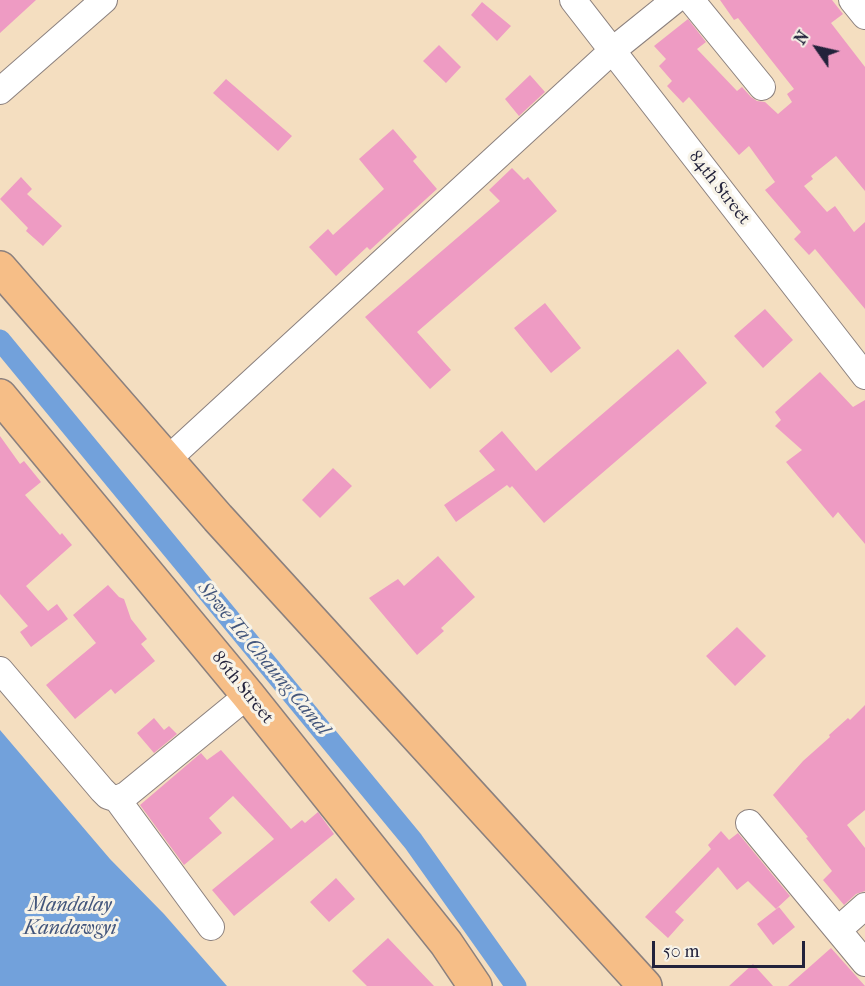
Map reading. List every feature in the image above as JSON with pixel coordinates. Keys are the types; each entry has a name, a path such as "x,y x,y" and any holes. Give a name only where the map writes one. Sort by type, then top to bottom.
{"main road":[{"path":"0,268 218,518 645,986"},
{"name":"86th Street","path":"0,396 248,695 446,943 475,986"}],"street":[{"path":"0,91 104,0"},
{"name":"84th Street","path":"573,0 865,376"},
{"path":"167,460 613,50 675,0"},
{"path":"691,0 762,87"},
{"path":"852,0 865,16"},
{"path":"0,670 102,790 117,800 212,927"},
{"path":"117,800 248,695"},
{"path":"749,823 865,963"},
{"path":"838,930 865,906"}],"water":[{"name":"Mandalay Kandawgyi","path":"0,730 110,859 164,914 227,986 0,986"}],"building":[{"path":"0,0 36,0 0,33"},
{"path":"720,0 832,0 843,14 831,23 865,67 865,191 836,156 811,176 813,179 804,186 827,212 835,206 854,232 865,222 865,309 815,249 809,255 794,239 801,232 765,190 775,182 749,146 739,155 689,97 683,103 667,86 672,81 659,66 666,59 654,46 688,19 706,42 697,49 737,91 742,87 751,97 765,102 778,114 792,102 787,94 794,89 738,18 734,20"},
{"path":"482,2 511,26 497,41 471,15"},
{"path":"439,45 461,67 446,83 423,61"},
{"path":"530,75 545,92 519,116 505,99"},
{"path":"226,79 292,136 278,151 213,93"},
{"path":"393,129 417,157 413,161 437,189 370,250 367,247 336,276 309,247 328,229 333,235 384,189 359,159"},
{"path":"512,168 524,180 528,177 557,211 417,332 451,370 430,389 365,317 500,201 489,190"},
{"path":"21,177 32,189 27,194 62,226 43,246 26,231 28,228 0,199"},
{"path":"545,303 581,348 551,373 514,328"},
{"path":"765,309 793,340 763,368 734,336"},
{"path":"678,349 707,383 544,523 512,486 510,488 507,485 456,522 444,505 495,470 479,451 502,431 536,471"},
{"path":"820,372 853,407 865,400 865,544 838,512 833,518 786,462 802,450 775,426 781,420 775,412"},
{"path":"0,436 20,464 24,461 41,482 25,495 60,535 62,533 72,545 26,586 48,611 57,604 68,619 31,647 20,632 28,626 0,594"},
{"path":"333,468 352,486 320,518 302,500"},
{"path":"438,556 475,597 441,628 444,631 417,655 369,598 398,579 404,586"},
{"path":"108,585 124,599 131,619 147,639 141,644 155,661 115,694 111,689 75,719 46,685 96,643 73,615"},
{"path":"737,627 766,656 735,686 706,656"},
{"path":"865,705 865,810 847,825 865,848 865,891 856,894 844,905 823,880 832,871 806,838 808,837 773,795 803,761 830,737 829,735 848,718 850,720"},
{"path":"154,718 164,730 169,726 177,734 154,753 137,733"},
{"path":"221,750 291,829 302,820 305,823 318,812 334,834 234,916 212,890 274,839 233,796 209,818 222,833 184,865 140,805 201,753 207,760"},
{"path":"721,831 729,840 738,833 790,896 776,909 748,881 737,890 718,867 675,912 684,920 668,938 645,917 711,849 708,845"},
{"path":"336,878 355,899 329,922 310,902"},
{"path":"779,907 795,927 773,945 757,924"},
{"path":"388,938 434,986 367,986 352,971"},
{"path":"831,948 865,986 788,986"},
{"path":"753,964 773,986 729,986"}],"waterway":[{"name":"Shwe Ta Chaung Canal","path":"0,340 413,841 516,986"}]}
